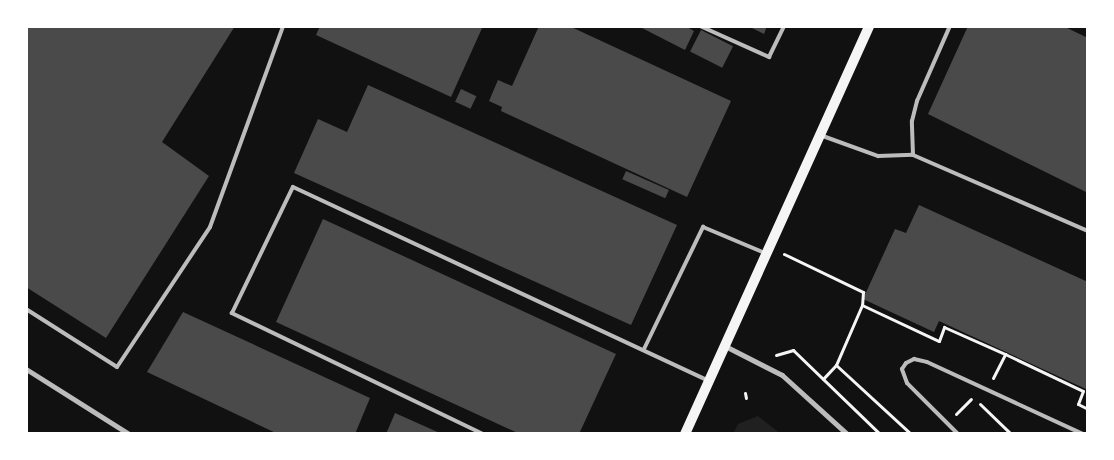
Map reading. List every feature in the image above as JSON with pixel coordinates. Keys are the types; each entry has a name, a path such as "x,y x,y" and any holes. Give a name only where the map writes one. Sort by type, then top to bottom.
{"main road":[{"path":"686,434 868,26"}],"street":[{"path":"725,346 782,375 847,434"},
{"path":"26,369 129,434"}],"lane":[{"path":"26,309 118,367 210,227 282,26"},
{"path":"700,26 769,57 784,26"},
{"path":"913,155 912,120 917,101 950,26"},
{"path":"820,135 878,156 913,155 1088,231"},
{"path":"483,434 232,313 293,187 710,381"},
{"path":"644,349 703,227 768,250"},
{"path":"958,434 907,383 902,369 906,363 914,359 927,362 1083,434"}],"path":[{"path":"768,250 863,292 862,305 836,365 823,379"},
{"path":"862,305 939,340 944,327 1005,354 1084,391 1078,404 1088,409"},
{"path":"759,362 793,350 880,434"},
{"path":"836,365 910,434"},
{"path":"745,393 746,398"},
{"path":"947,423 973,398 1011,434"}],"shaded area":[{"path":"758,416 781,434 733,434 738,424"}],"building":[{"path":"26,26 235,26 162,142 209,176 106,338 26,287"},
{"path":"320,26 483,26 451,97 316,35"},
{"path":"539,26 569,26 731,101 687,197 501,111 502,107 489,101 498,80 512,86"},
{"path":"638,26 685,26 694,31 685,50"},
{"path":"748,26 767,26 764,34"},
{"path":"968,26 1063,26 1088,38 1088,193 928,114"},
{"path":"701,30 733,46 722,68 690,51"},
{"path":"368,85 677,225 631,325 294,173 318,119 347,132"},
{"path":"461,89 476,96 470,109 455,102"},
{"path":"626,171 669,190 665,198 622,179"},
{"path":"919,205 1088,282 1088,390 939,321 934,332 863,299 895,229 906,233"},
{"path":"323,219 616,354 579,434 520,434 276,322"},
{"path":"183,312 370,398 355,434 278,434 147,372"},
{"path":"395,413 442,434 386,434"}]}
